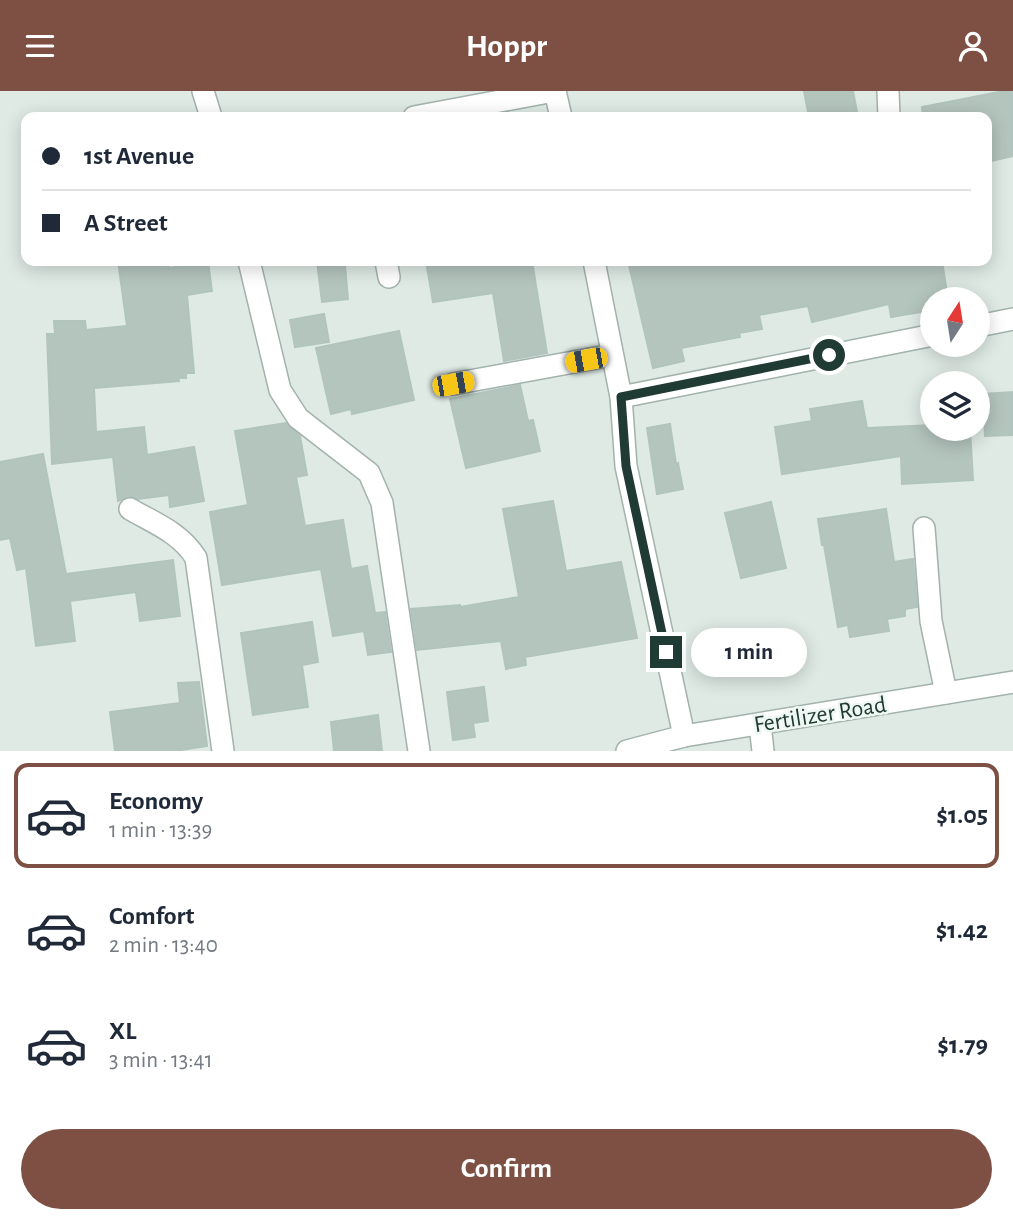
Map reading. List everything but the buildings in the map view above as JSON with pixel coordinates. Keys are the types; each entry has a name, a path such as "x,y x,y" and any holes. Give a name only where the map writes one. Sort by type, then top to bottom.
{"street":[{"path":"203,91 209,112"},
{"path":"441,112 555,91 560,112"},
{"path":"888,91 889,112"},
{"path":"250,266 281,390 298,418 369,473 382,503 419,751"},
{"path":"594,266 621,397 626,466 684,736"},
{"path":"990,324 1013,319"},
{"path":"621,397 920,338"},
{"path":"453,384 612,355"},
{"path":"130,509 178,536 195,558 223,751"},
{"path":"924,528 931,621 946,693"},
{"name":"Fertilizer Road","path":"627,751 684,736 1013,682"},
{"path":"760,725 763,751"}],"route":[{"path":"666,652 626,466 621,397 829,355"}]}
